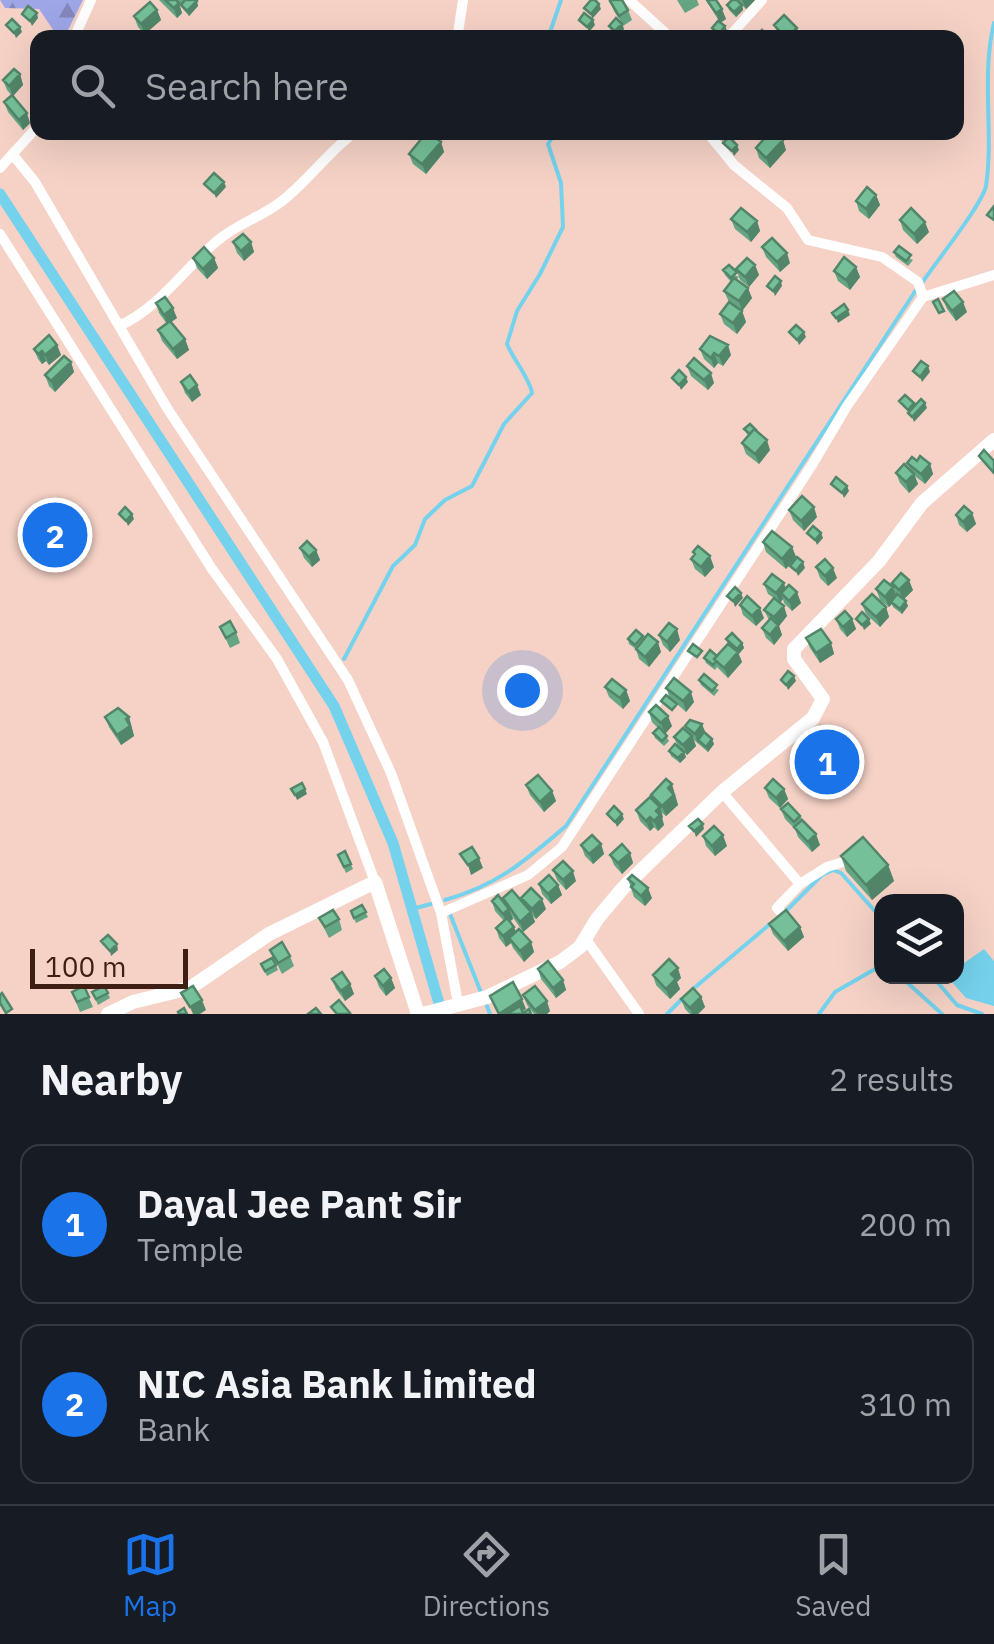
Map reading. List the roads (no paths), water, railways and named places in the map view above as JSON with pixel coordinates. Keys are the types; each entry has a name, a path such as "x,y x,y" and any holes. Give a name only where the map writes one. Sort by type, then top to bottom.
{"street":[{"path":"78,30 91,0"},
{"path":"458,30 463,0"},
{"path":"629,0 662,30"},
{"path":"735,30 762,0"},
{"path":"30,135 6,162 35,182 167,408 348,680 390,774 441,913 459,1007"},
{"path":"119,326 138,318 220,237 278,205 310,179 344,140"},
{"path":"713,140 734,166 787,208 808,240 882,257 921,289"},
{"path":"0,234 212,569 277,659 323,742 424,1013 459,1007 560,962 580,947 623,888 722,792 813,718 823,699 794,659 794,649 879,561 922,503 994,440"},
{"path":"441,913 528,875 562,847 812,465 921,289 994,275"},
{"path":"722,792 800,884"},
{"path":"787,919 777,908 800,884 826,867 854,858"},
{"path":"108,1014 133,1002 190,988 268,934 375,882"},
{"path":"585,938 638,1014"}],"waterway":[{"path":"551,30 561,0"},
{"path":"922,283 986,186 988,64 994,23"},
{"path":"344,659 393,566 415,545 425,519 445,500 472,486 504,424 532,393 507,344 517,311 563,227 561,183 548,144 551,140"},
{"path":"0,194 334,706 393,843 442,1014"},
{"path":"445,900 496,879 566,826 916,290"},
{"path":"786,911 822,875 833,870 841,873 874,910"},
{"path":"412,909 431,904"},
{"path":"450,914 482,995"},
{"path":"693,989 770,924"},
{"path":"819,1014 835,992 874,970"},
{"path":"909,984 942,1014"},
{"path":"939,984 957,1005 982,1014"},
{"path":"667,1014 682,999"},
{"path":"487,1006 490,1014"}],"place":[{"name":"NIC Asia Bank Limited","path":"55,535"},
{"name":"Dayal Jee Pant Sir","path":"827,762"}]}
